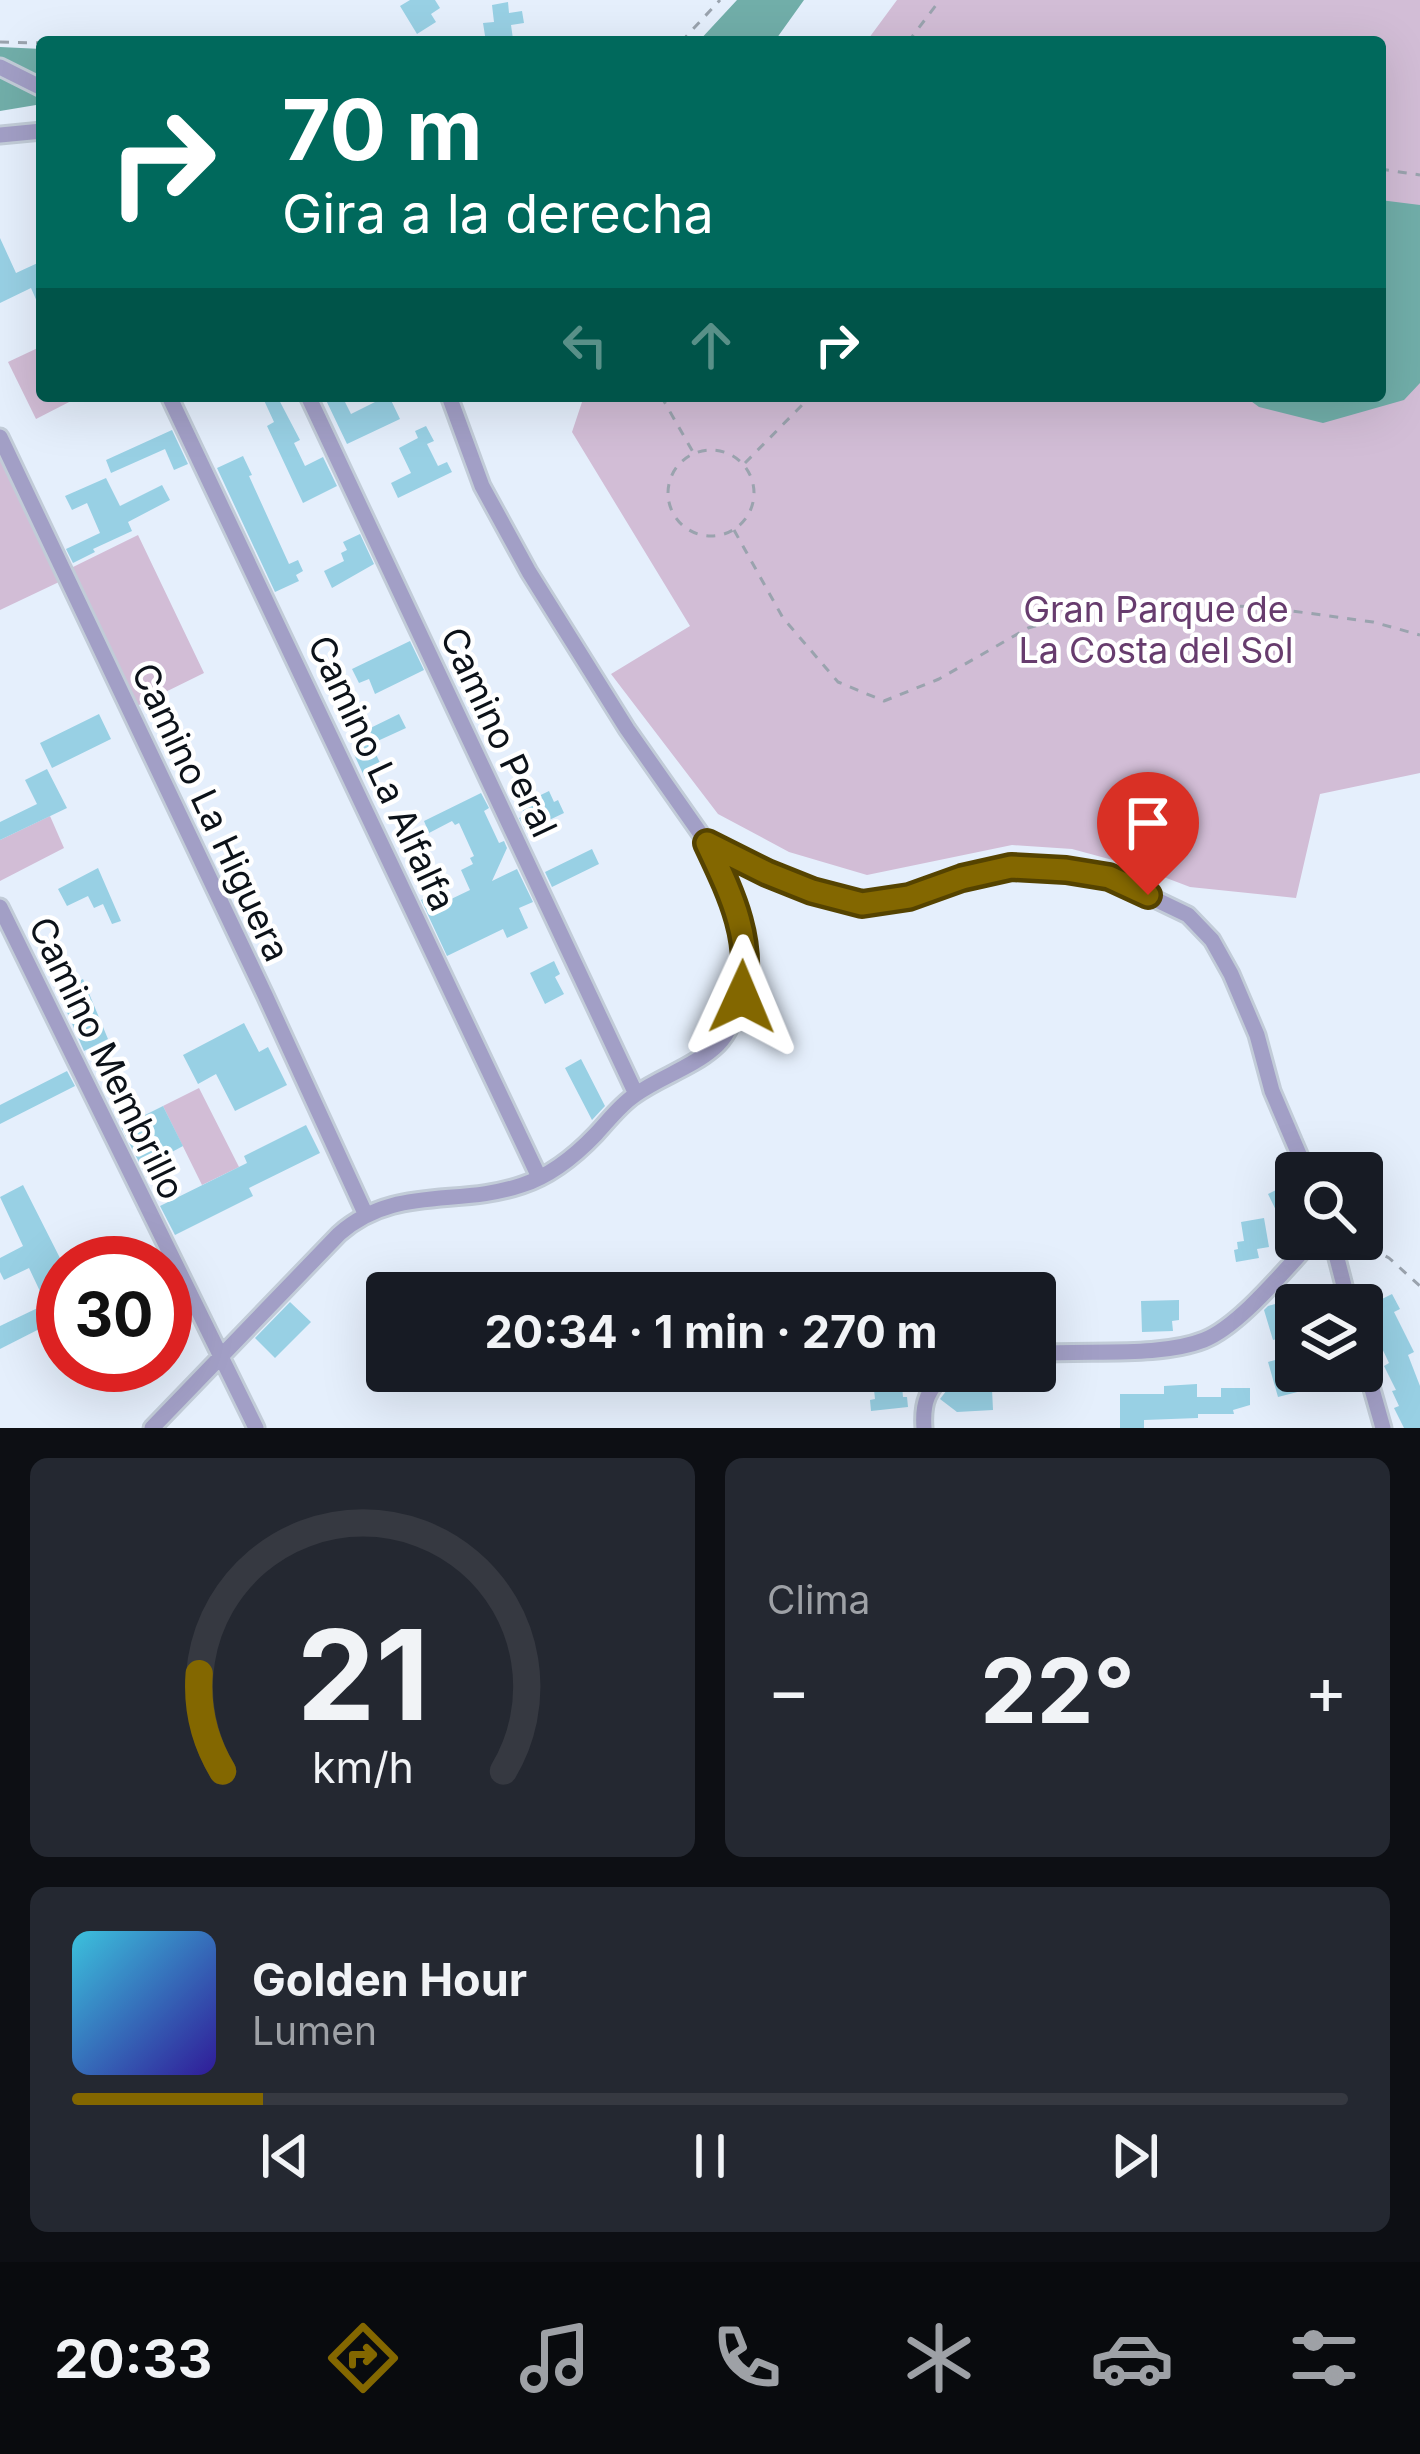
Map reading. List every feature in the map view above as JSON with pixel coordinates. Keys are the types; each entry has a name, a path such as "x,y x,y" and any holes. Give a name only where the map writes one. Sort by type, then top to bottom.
{"street":[{"path":"0,67 36,85"},
{"path":"0,135 36,132"},
{"name":"Camino La Alfalfa","path":"172,402 539,1177"},
{"name":"Camino Peral","path":"311,402 636,1094"},
{"path":"152,1428 339,1234 365,1214 398,1203 521,1185 564,1163 636,1094 720,1044 742,997 746,977 741,925 707,843 627,729 529,572 482,486 451,402"},
{"name":"Camino La Higuera","path":"0,437 365,1214"},
{"path":"707,843 812,891 862,904 909,897 1011,867 1109,877 1188,915 1212,940 1232,974 1298,1152"},
{"name":"Camino Membrillo","path":"0,908 256,1428"},
{"path":"1056,1353 1179,1347 1205,1340 1226,1328 1293,1260"},
{"path":"924,1428 922,1407 928,1392"},
{"path":"1373,1392 1383,1428"}],"path":[{"path":"687,36 720,0"},
{"path":"913,36 940,0"},
{"path":"0,42 36,43"},
{"path":"1386,170 1420,175"},
{"path":"664,402 693,454"},
{"path":"743,464 806,402"},
{"path":"720,451 743,464 751,477 752,507 734,530 720,536 690,532 671,511 668,484 674,471 693,454 720,451"},
{"path":"734,530 783,618 838,682 884,701 939,680 1028,628 1119,603 1264,607 1372,622 1420,635"},
{"path":"1383,1255 1420,1286"}],"green space":[{"name":"Gran Parque de La Costa del Sol","path":"897,0 1420,0 1420,773 1320,794 1296,898 1190,887 1072,849 1012,845 867,875 789,852 718,814 611,674 690,626 572,432 582,402 1386,402 1386,36 870,36"},
{"path":"36,349 36,402 69,402 36,419 8,362"},
{"path":"0,458 59,582 0,610"},
{"path":"138,535 204,673 137,706 71,568"},
{"path":"50,816 64,848 0,881 0,840"},
{"path":"199,1088 239,1167 202,1185 163,1106"}],"shaded area":[{"path":"737,0 804,0 778,36 704,36"},
{"path":"0,47 36,49 36,105 0,111"},
{"path":"1386,201 1420,205 1420,383 1404,400 1323,423 1252,402 1386,402"}],"building":[{"path":"410,0 435,0 440,8 431,14 436,22 417,34 400,6"},
{"path":"508,2 509,13 522,11 524,23 511,25 513,36 485,36 483,23 494,22 492,5"},
{"path":"0,238 16,273 36,264 36,299 31,288 0,303"},
{"path":"265,402 280,402 300,440 294,443 305,466 323,457 337,486 303,503 267,426 274,422"},
{"path":"327,402 345,402 351,414 375,402 392,402 400,419 347,444"},
{"path":"426,426 434,441 427,444 438,466 447,462 452,472 398,498 391,483 411,473 399,448 418,438 415,431"},
{"path":"172,430 188,464 174,470 165,449 111,473 106,460"},
{"path":"243,456 289,564 298,560 303,571 296,575 299,581 275,592 217,468"},
{"path":"106,478 120,506 162,485 170,500 128,522 132,531 73,563 66,549 100,533 87,503 72,510 65,496"},
{"path":"360,534 374,564 332,588 324,571 344,561 343,542"},
{"path":"410,641 424,670 375,694 369,679 359,683 352,669"},
{"path":"99,714 111,739 52,768 40,743"},
{"path":"399,714 406,728 371,744 383,769 365,778 352,750 359,747 354,736"},
{"path":"47,769 67,808 0,840 0,822 37,804 25,780"},
{"path":"549,791 564,813 526,831 519,818 525,815 520,805"},
{"path":"481,793 499,843 504,841 507,848 492,881 517,869 533,902 519,908 528,928 507,938 503,929 447,956 421,900 441,890 447,901 470,890 461,870 473,864 470,858 474,856 459,823 452,821 429,833 424,821"},
{"path":"592,849 599,864 552,887 545,872"},
{"path":"98,868 121,921 112,924 103,904 94,908 88,896 67,906 58,889"},
{"path":"554,961 560,974 555,977 564,994 545,1004 530,973"},
{"path":"83,979 108,1039 84,1051 58,992"},
{"path":"244,1023 259,1052 268,1047 287,1085 235,1111 216,1074 198,1084 183,1055"},
{"path":"581,1059 605,1106 592,1120 565,1068"},
{"path":"67,1071 75,1086 0,1124 0,1105"},
{"path":"163,1106 183,1146 170,1153 173,1158 153,1168 158,1177 149,1182 121,1127"},
{"path":"306,1125 320,1153 249,1188 253,1196 175,1235 160,1206 247,1163 244,1156"},
{"path":"23,1185 49,1236 36,1236 36,1283 29,1268 4,1280 0,1272 0,1258 23,1246 0,1197"},
{"path":"1264,1218 1269,1247 1257,1249 1259,1258 1236,1262 1237,1242 1244,1241 1241,1222"},
{"path":"1392,1294 1400,1309 1394,1312 1414,1352 1408,1355 1420,1386 1420,1428 1404,1428 1394,1408 1399,1406 1392,1391 1396,1390 1384,1366 1389,1363 1383,1350 1383,1298"},
{"path":"1179,1300 1179,1320 1172,1321 1173,1331 1142,1332 1141,1301"},
{"path":"290,1302 311,1322 275,1358 255,1338"},
{"path":"1275,1304 1273,1340 1264,1310"},
{"path":"36,1309 36,1331 0,1349 0,1326"},
{"path":"1275,1360 1275,1386 1268,1362"},
{"path":"1197,1384 1197,1397 1221,1397 1221,1388 1250,1388 1250,1405 1233,1410 1234,1414 1144,1420 1144,1428 1120,1428 1120,1394 1164,1394 1164,1386"},
{"path":"874,1392 903,1392 908,1407 871,1411 870,1400 875,1399"},
{"path":"945,1392 992,1392 993,1410 957,1412 940,1399"}],"route":[{"path":"742,997 746,950 741,925 707,843 812,891 862,904 909,897 1011,867 1109,877 1148,895"}]}
